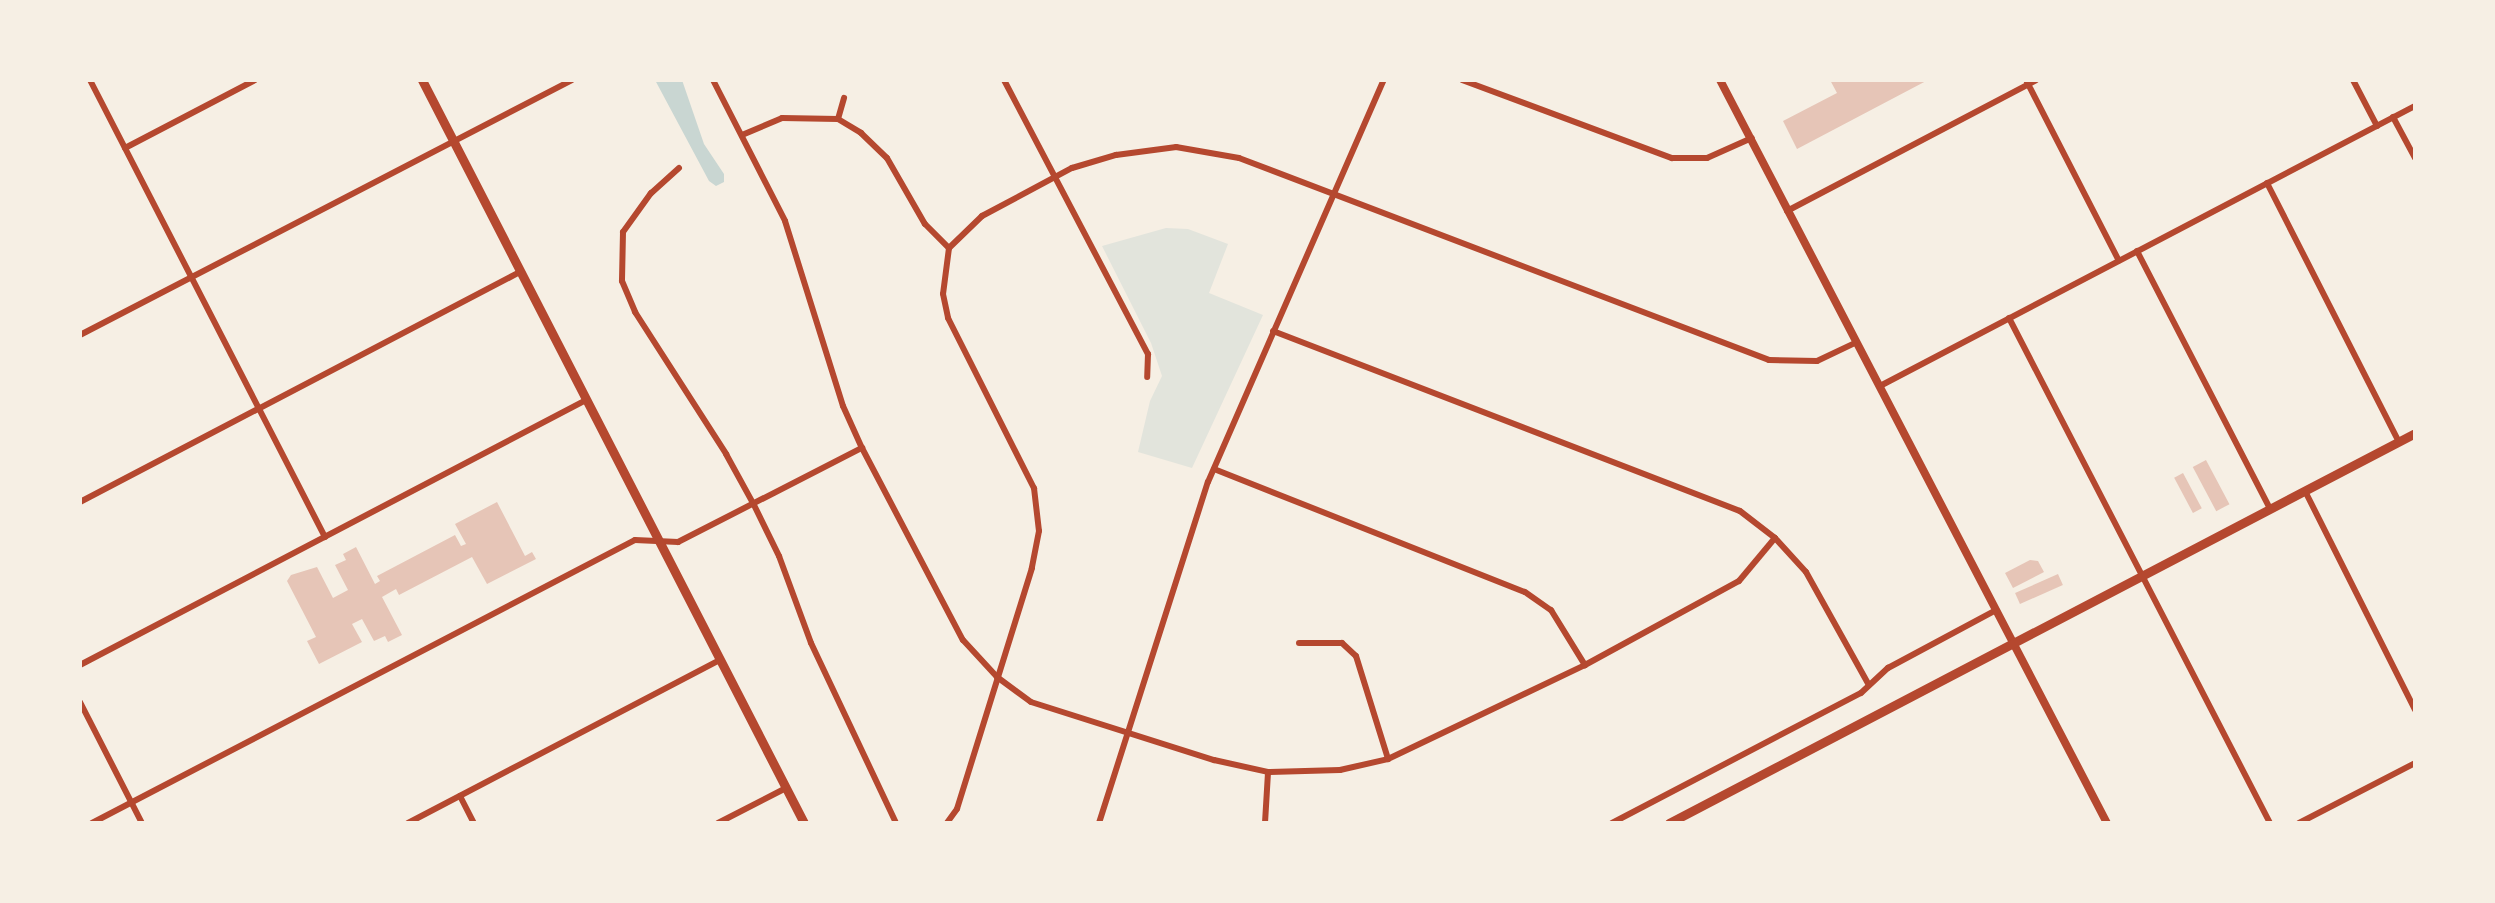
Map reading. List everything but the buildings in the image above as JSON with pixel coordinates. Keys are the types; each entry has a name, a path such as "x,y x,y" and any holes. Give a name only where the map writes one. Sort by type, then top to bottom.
{"main road":[{"path":"422,80 804,823"},
{"path":"1669,823 2415,433"}],"street":[{"path":"90,80 325,537"},
{"path":"125,148 255,80"},
{"path":"80,335 572,80"},
{"path":"713,80 785,221 843,406 862,448 963,640 997,677 1032,702 1268,772 1340,770 1388,759 1585,665 1739,581 1775,538"},
{"path":"1004,80 1148,354 1146,377"},
{"path":"1099,823 1214,469 1384,80"},
{"path":"1462,80 1672,158 1707,158 1752,138"},
{"path":"1720,80 2107,823"},
{"path":"2354,80 2377,126"},
{"path":"1788,211 2030,81 2119,261"},
{"path":"838,120 844,98"},
{"path":"1880,386 2415,106"},
{"path":"742,135 796,116 838,120 880,149 925,224 949,248"},
{"path":"2394,117 2415,158"},
{"path":"947,823 957,809 1036,551 1037,502 1027,473 948,318 942,294 949,248 982,216 1055,177 1116,154 1176,147 1239,158 1770,360 1818,361 1857,342"},
{"path":"679,168 651,193 623,232 622,281 635,312 754,505 780,556 811,643 896,823"},
{"path":"2267,183 2398,442"},
{"path":"2137,251 2270,509"},
{"path":"80,502 520,272"},
{"path":"2009,318 2270,823"},
{"path":"1273,331 1740,511 1775,538 1806,572 1869,685"},
{"path":"80,665 586,400"},
{"path":"92,823 635,540 678,542 862,448"},
{"path":"1214,469 1525,592 1551,610 1585,665"},
{"path":"2304,491 2415,710"},
{"path":"1612,823 1861,694 1888,668 1996,610"},
{"path":"1299,643 1342,643 1356,656 1388,759"},
{"path":"408,823 720,660"},
{"path":"80,702 142,823"},
{"path":"2299,823 2415,762"},
{"path":"1265,823 1268,772"},
{"path":"718,823 786,788"},
{"path":"460,796 474,823"}],"shaded area":[{"path":"655,80 682,80 704,144 724,174 724,182 716,186 709,181"},
{"path":"1166,228 1188,229 1228,244 1209,293 1263,315 1192,468 1138,452 1150,401 1162,376 1151,343 1102,246"}]}
